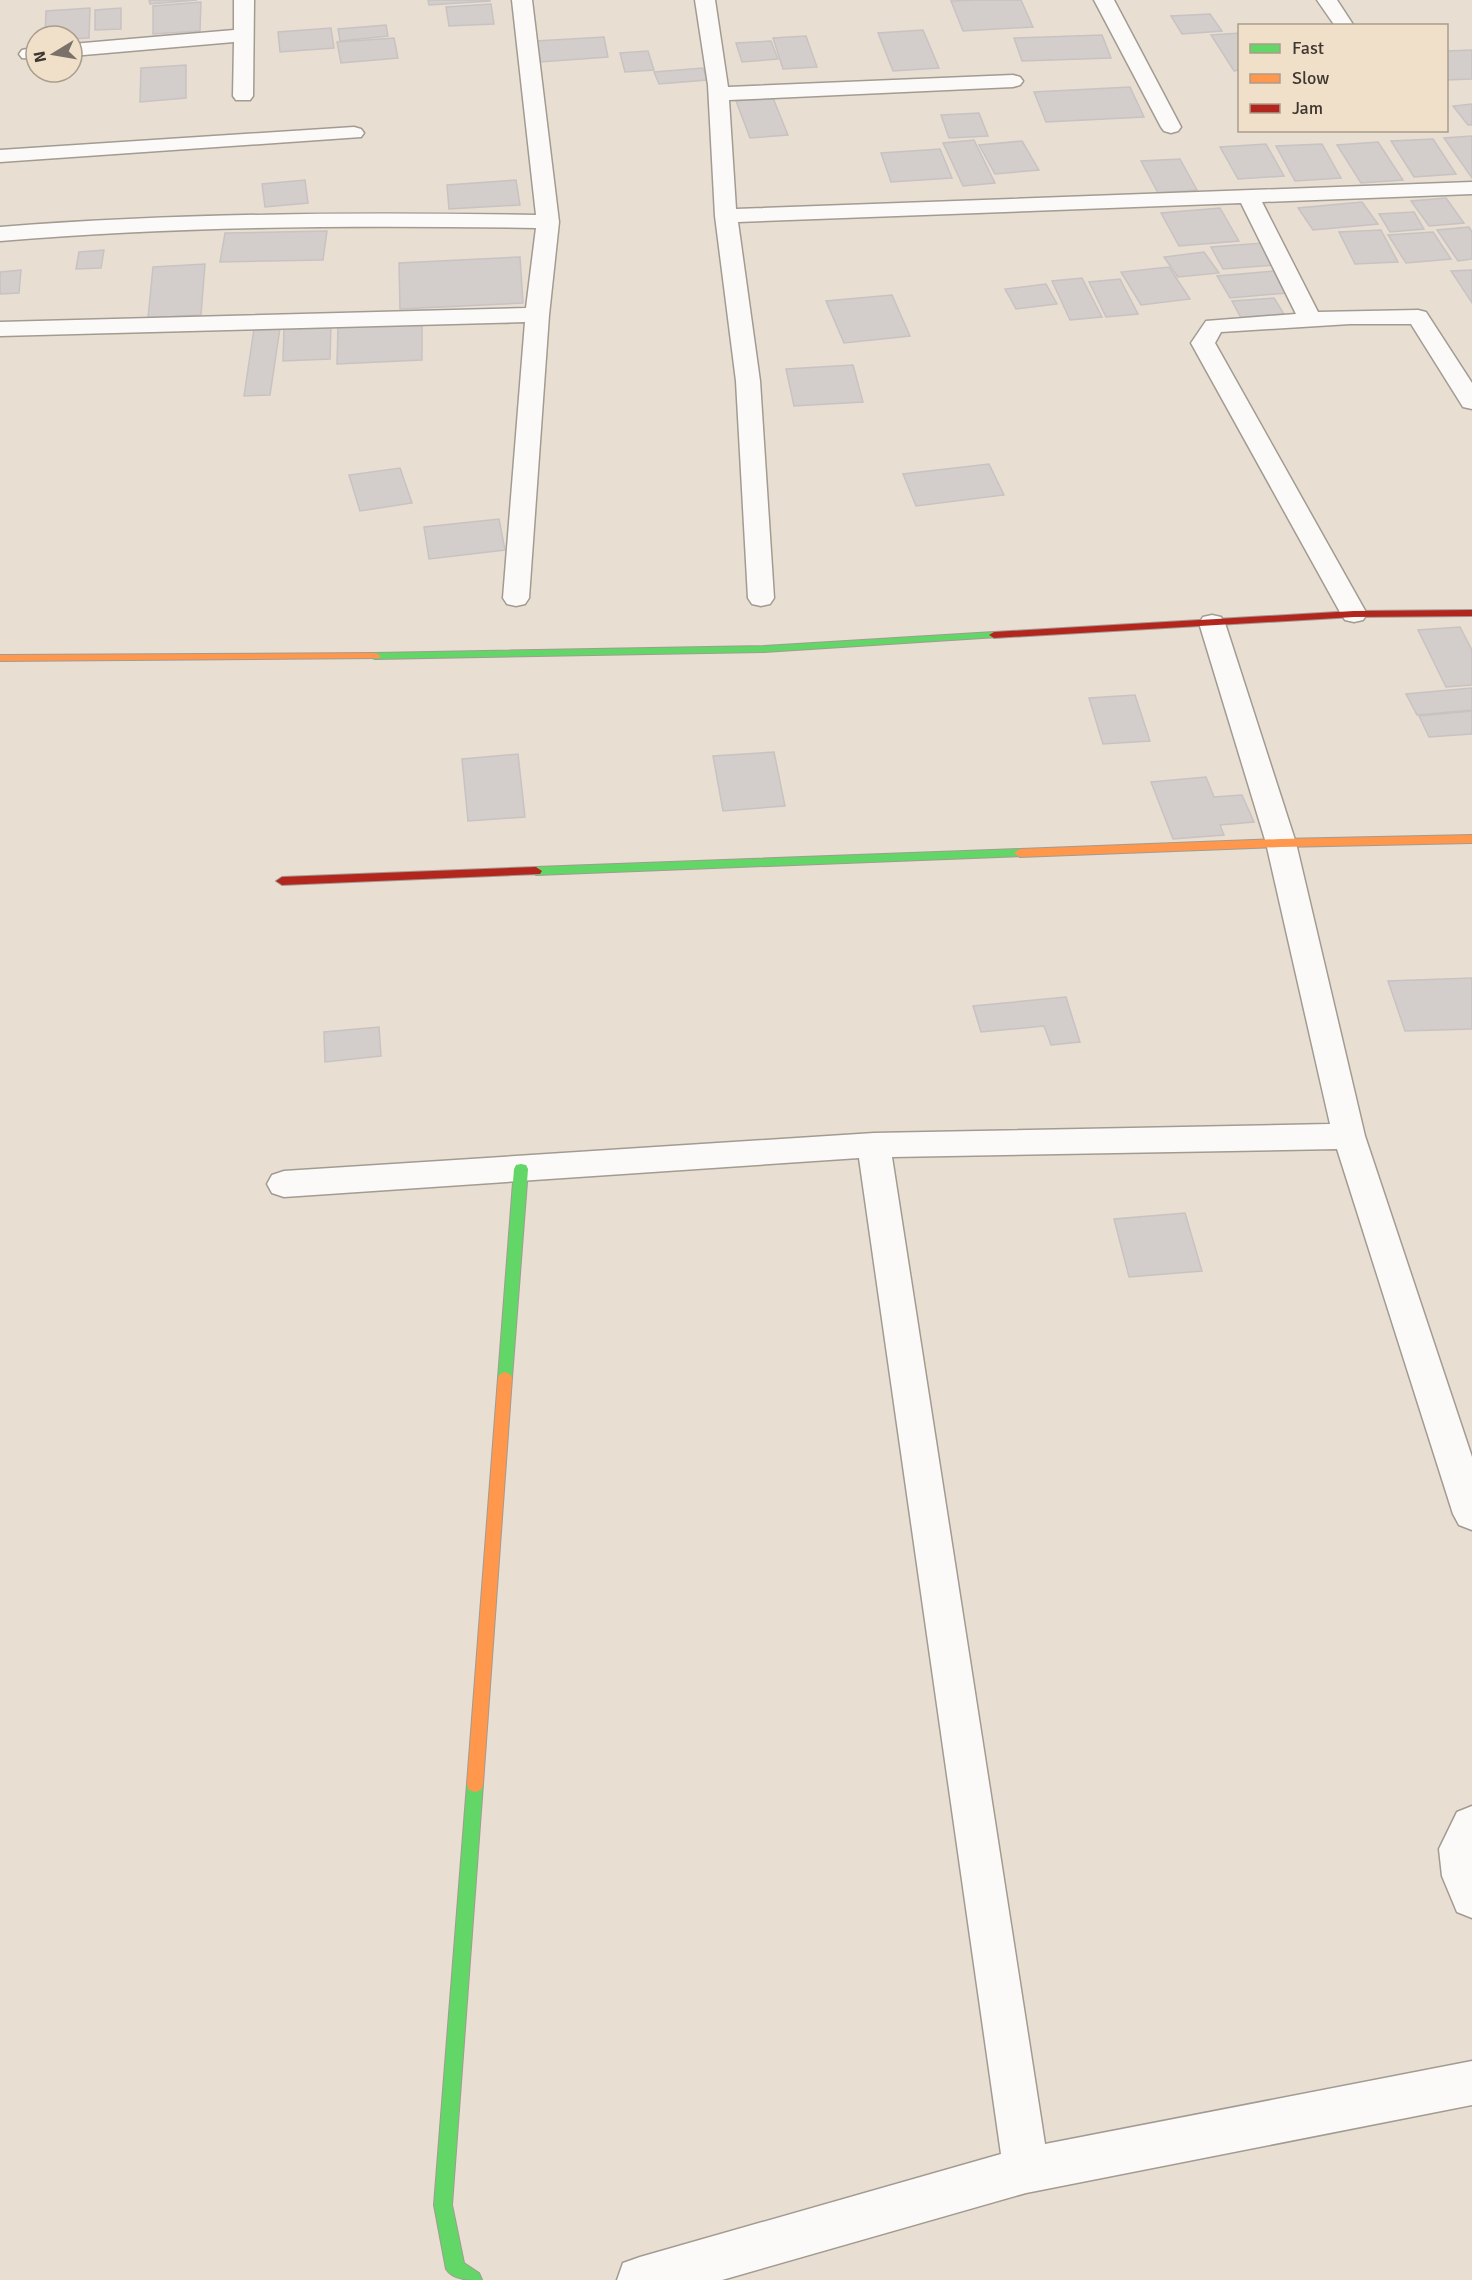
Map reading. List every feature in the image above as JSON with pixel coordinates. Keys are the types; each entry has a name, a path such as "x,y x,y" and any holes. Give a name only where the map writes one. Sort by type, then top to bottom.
{"street":[{"path":"243,96 244,0"},
{"path":"516,598 537,315 548,222 522,0"},
{"path":"705,0 718,94 726,216 748,381 761,598"},
{"path":"1104,0 1171,127"},
{"path":"1327,0 1344,24"},
{"path":"84,49 244,35"},
{"path":"718,94 1013,81"},
{"path":"0,156 354,133"},
{"path":"726,216 1472,188"},
{"path":"1249,198 1310,319"},
{"path":"0,234 101,225 334,219 548,222"},
{"path":"0,329 537,315"},
{"path":"1354,614 1203,343 1214,326 1310,319 1418,317 1472,402"},
{"path":"0,658 491,655 764,649 1354,614 1472,613"},
{"path":"1212,623 1281,843 1349,1136 1472,1514"},
{"path":"282,881 1281,843 1472,839"},
{"path":"284,1184 874,1145 1349,1136"},
{"path":"874,1145 1026,2170"},
{"path":"472,2280 456,2269 443,2205 521,1169"},
{"path":"1472,1826 1460,1849 1463,1876 1472,1898"},
{"path":"640,2280 1026,2170 1472,2083"}],"building":[{"path":"149,0 197,0 150,4"},
{"path":"428,0 490,0 490,1 429,5"},
{"path":"1021,0 1033,27 963,31 951,1"},
{"path":"201,2 200,31 153,34 153,6"},
{"path":"491,4 494,24 449,26 446,7"},
{"path":"90,8 89,38 84,38 84,24 45,24 46,11"},
{"path":"121,8 121,29 95,30 95,10"},
{"path":"1210,14 1222,31 1182,34 1171,16"},
{"path":"386,25 388,36 340,41 338,29"},
{"path":"331,28 334,48 280,52 278,32"},
{"path":"923,30 939,68 893,71 878,33"},
{"path":"1238,33 1238,70 1234,71 1211,35"},
{"path":"1102,35 1111,58 1022,61 1014,38"},
{"path":"806,36 817,67 783,69 773,38"},
{"path":"604,37 608,57 540,62 536,41"},
{"path":"394,38 398,58 341,63 337,42"},
{"path":"771,41 778,59 742,62 736,43"},
{"path":"1472,50 1472,79 1448,80 1448,51"},
{"path":"648,51 654,70 625,72 620,53"},
{"path":"186,65 186,98 140,102 141,68"},
{"path":"703,68 707,80 659,84 654,72"},
{"path":"1130,87 1144,117 1046,122 1034,92"},
{"path":"773,98 788,135 750,138 736,101"},
{"path":"1472,104 1472,125 1468,125 1453,106"},
{"path":"979,113 988,136 949,138 941,115"},
{"path":"1472,136 1472,178 1444,138"},
{"path":"1433,139 1456,174 1414,177 1391,141"},
{"path":"974,140 995,183 963,186 943,143"},
{"path":"1022,141 1039,170 995,174 979,145"},
{"path":"1378,142 1403,180 1361,183 1337,145"},
{"path":"1266,144 1284,176 1238,179 1220,147"},
{"path":"1322,144 1341,178 1295,181 1276,146"},
{"path":"940,149 952,178 891,182 881,153"},
{"path":"1180,159 1197,190 1158,193 1141,161"},
{"path":"305,180 308,203 265,207 262,184"},
{"path":"516,180 520,205 449,209 447,185"},
{"path":"1446,198 1464,223 1429,226 1411,201"},
{"path":"1362,202 1378,224 1313,230 1298,208"},
{"path":"1220,208 1239,241 1179,246 1161,213"},
{"path":"1414,212 1424,229 1390,232 1379,214"},
{"path":"1469,227 1472,232 1472,259 1458,261 1437,230"},
{"path":"1381,230 1398,262 1355,264 1339,232"},
{"path":"327,231 323,260 220,262 225,233"},
{"path":"1433,232 1451,259 1406,263 1388,235"},
{"path":"1263,243 1277,265 1223,269 1211,247"},
{"path":"104,250 101,268 76,269 79,252"},
{"path":"1204,252 1219,273 1178,277 1164,257"},
{"path":"520,257 523,303 400,309 399,263"},
{"path":"205,264 201,315 148,318 153,267"},
{"path":"1169,267 1190,299 1141,305 1121,272"},
{"path":"21,270 19,293 0,294 0,272"},
{"path":"1472,270 1472,303 1451,271"},
{"path":"1274,271 1287,293 1230,298 1217,276"},
{"path":"1082,278 1102,317 1070,320 1052,281"},
{"path":"1120,279 1138,314 1106,317 1089,282"},
{"path":"1046,284 1057,304 1016,309 1005,289"},
{"path":"892,295 910,336 844,343 826,301"},
{"path":"1274,298 1284,314 1241,318 1232,301"},
{"path":"422,322 422,360 337,364 338,326"},
{"path":"331,325 330,359 283,361 284,328"},
{"path":"280,328 270,395 244,396 254,329"},
{"path":"853,365 863,402 794,406 786,369"},
{"path":"989,464 1004,495 916,506 903,474"},
{"path":"400,468 412,503 360,511 349,475"},
{"path":"499,519 505,550 429,559 424,527"},
{"path":"1460,627 1472,650 1472,685 1446,687 1418,630"},
{"path":"1472,688 1472,710 1417,715 1406,694"},
{"path":"1135,695 1150,741 1103,744 1089,698"},
{"path":"1472,711 1472,734 1429,737 1419,716"},
{"path":"774,752 785,806 723,811 713,756"},
{"path":"518,754 525,817 468,821 462,759"},
{"path":"1206,777 1214,797 1242,795 1254,822 1220,825 1224,835 1173,839 1151,782"},
{"path":"1472,978 1472,1029 1405,1031 1388,981"},
{"path":"1066,997 1080,1042 1051,1045 1044,1026 981,1032 973,1006"},
{"path":"379,1027 381,1056 325,1062 324,1032"},
{"path":"1185,1213 1202,1271 1129,1277 1114,1219"}],"traffic: fast":[{"path":"375,656 764,649 994,635"},
{"path":"536,871 1020,853"},
{"path":"505,1378 521,1169"},
{"path":"472,2280 456,2269 443,2205 475,1784"}],"traffic: slow":[{"path":"0,658 375,656"},
{"path":"1020,853 1281,843 1472,839"},
{"path":"475,1784 505,1378"}],"traffic: jam":[{"path":"994,635 1354,614 1472,613"},
{"path":"282,881 536,871"}]}
